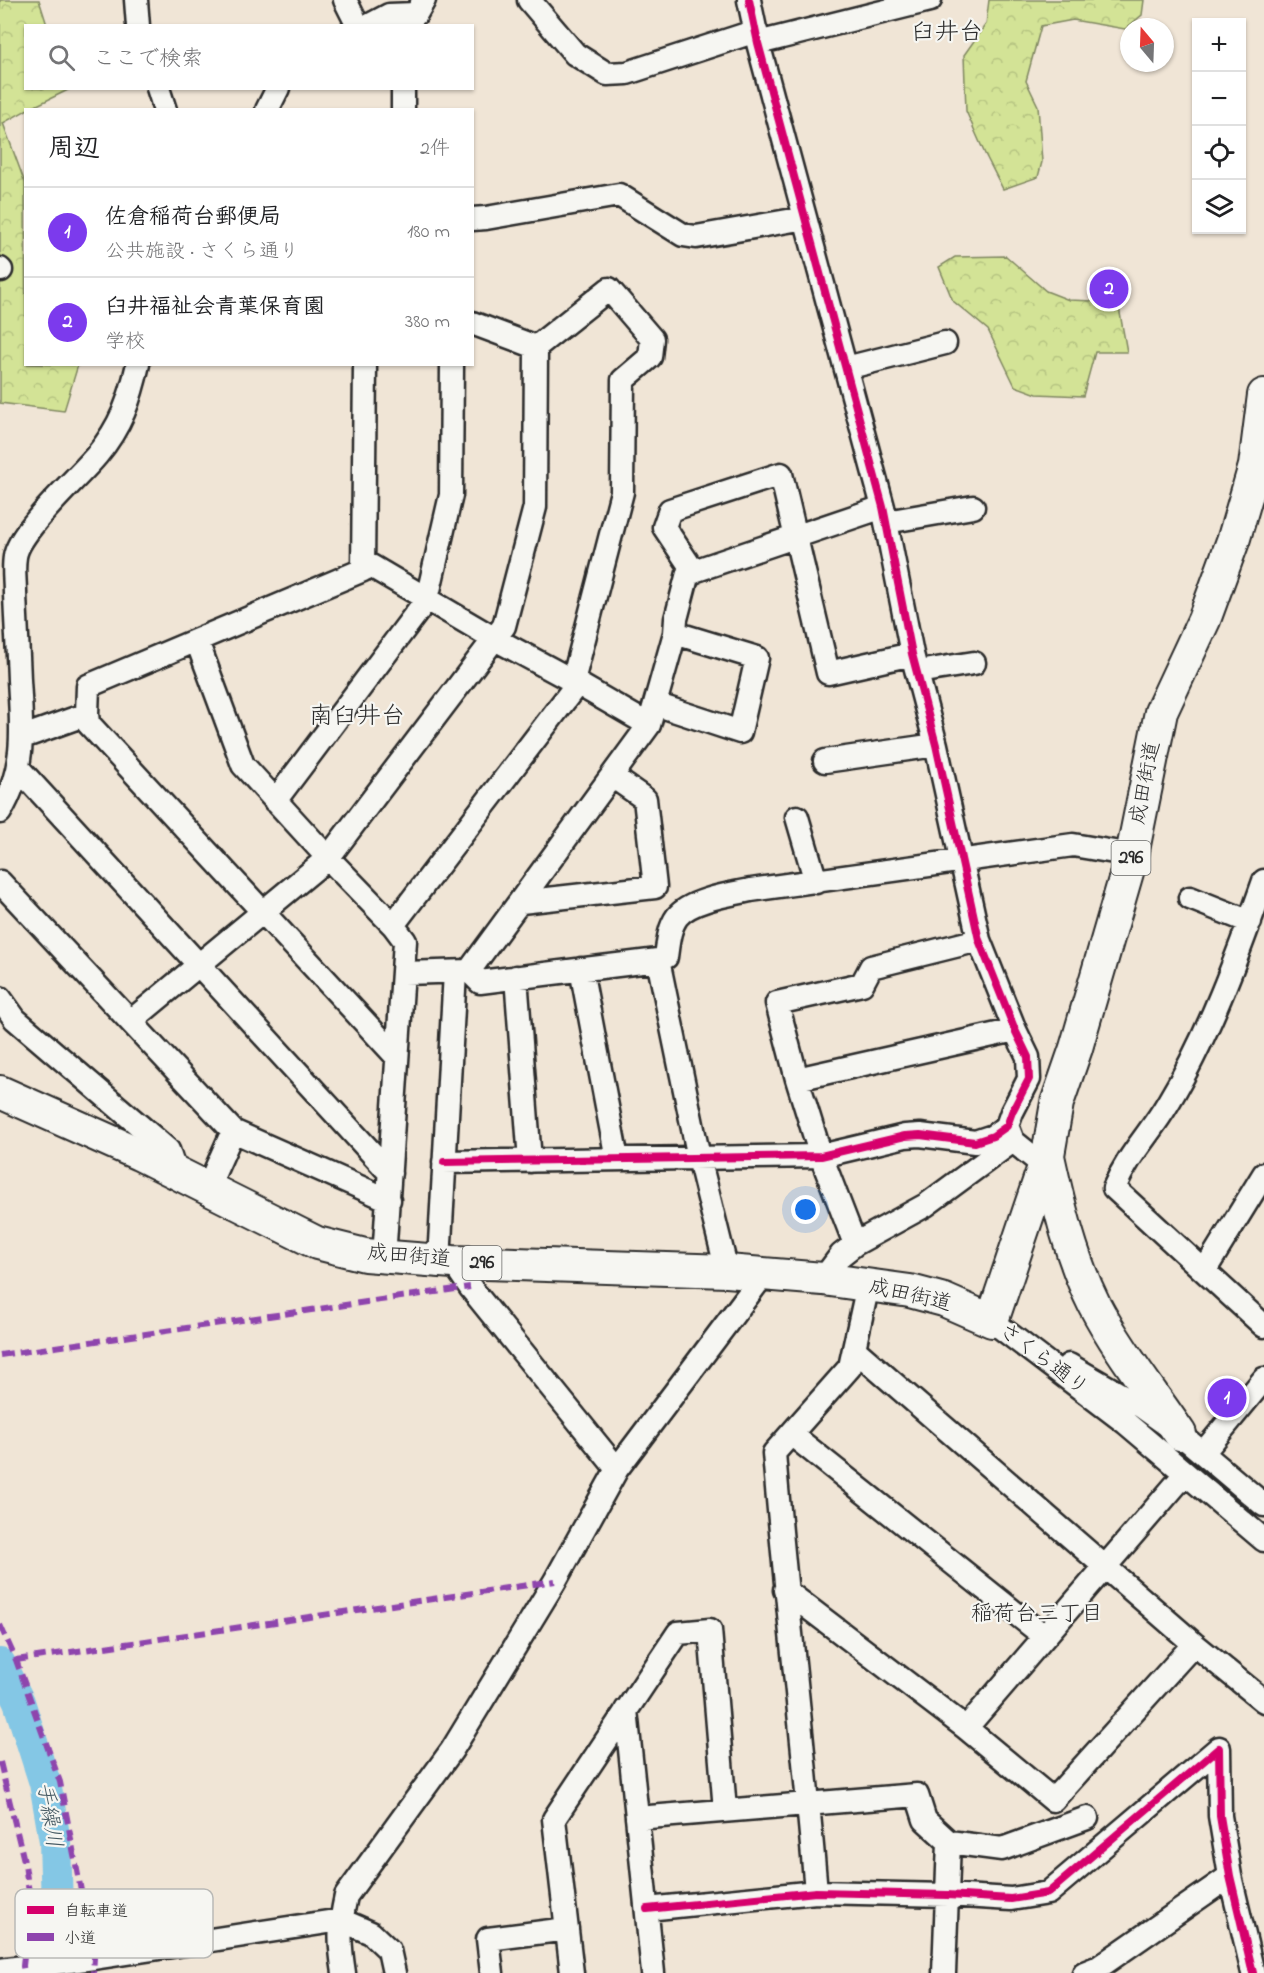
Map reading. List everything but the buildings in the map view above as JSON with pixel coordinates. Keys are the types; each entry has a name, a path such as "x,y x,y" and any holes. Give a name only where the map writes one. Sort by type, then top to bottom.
{"highway":[{"name":"成田街道","path":"0,1092 175,1171 317,1243 384,1257 727,1271 823,1279 910,1291 944,1300 992,1322 1046,1161 1057,1103 1076,1048 1132,855 1161,712 1204,620 1234,538 1255,466 1264,395"},
{"path":"1046,1161 1076,1262 1094,1304 1118,1344 1191,1443"}],"street":[{"path":"136,0 138,24"},
{"path":"345,0 357,24"},
{"path":"372,24 389,15 405,20 416,14 424,0"},
{"path":"529,0 575,54 606,74 627,72 757,37 930,0"},
{"path":"749,0 884,514 915,663 980,940 1028,1057 1029,1079 1012,1112 1010,1134 926,1204 855,1244 841,1255 823,1279"},
{"path":"159,90 164,108"},
{"path":"268,108 277,90"},
{"path":"403,90 403,108"},
{"path":"474,219 619,195 683,235 696,237 805,218"},
{"path":"393,925 575,682 622,492 623,380 650,357 652,339 609,289 536,346"},
{"path":"474,324 536,346"},
{"path":"846,368 945,343"},
{"path":"131,1021 328,858 504,626 535,507 536,346"},
{"path":"0,812 19,770 23,737 16,623 15,555 22,540 33,526 98,455 119,424 131,396 138,366"},
{"path":"363,570 365,366"},
{"path":"275,801 427,599 451,495 452,366"},
{"path":"694,572 664,526 670,510 781,474 828,673 915,663 974,663"},
{"path":"617,1469 470,1287 446,1261 444,1162 462,972 521,902 612,776 652,714 675,633 676,619 688,573 796,538 884,514 973,507"},
{"path":"397,1057 88,723 88,686 371,566 495,639 575,682 652,714 740,732 757,658 675,633"},
{"path":"197,641 243,765 393,925 405,941 384,1257"},
{"path":"23,737 87,714"},
{"path":"825,761 936,745"},
{"path":"19,770 390,1173"},
{"path":"521,902 655,887 645,799 612,776"},
{"path":"797,817 816,882"},
{"path":"404,973 462,972 480,982 657,960 666,957 671,927 678,915 705,900 751,891 1073,845 1132,855"},
{"path":"0,882 233,1131 389,1200"},
{"path":"1264,882 1250,922 1194,1056 1167,1105 1123,1168 1114,1188 1264,1326"},
{"path":"1190,898 1250,922"},
{"path":"855,1244 821,1156 777,1004 862,984 871,967 980,940"},
{"path":"657,960 699,1158 727,1271"},
{"path":"581,969 617,1159"},
{"path":"516,977 530,1161"},
{"path":"0,998 15,1019 168,1150 175,1171"},
{"path":"797,1078 1015,1030"},
{"path":"208,1187 233,1131"},
{"path":"444,1162 821,1156 905,1136 920,1135 975,1142 993,1136 1010,1134 1046,1161"},
{"path":"1205,1270 1264,1174"},
{"path":"344,1973 339,1940 340,1920 346,1896 452,1750 555,1581 617,1469 764,1274"},
{"path":"816,1892 785,1590 774,1454 850,1367 868,1285"},
{"name":"さくら通り","path":"992,1322 1142,1407 1191,1443 1264,1505"},
{"name":"さくら通り","path":"992,1322 1125,1423 1264,1540"},
{"path":"854,1349 1194,1644 1264,1701"},
{"path":"1191,1443 1264,1379"},
{"path":"791,1434 1044,1636"},
{"path":"966,1728 1185,1474"},
{"path":"785,1590 966,1728 1053,1800 1194,1644"},
{"path":"572,1973 554,1819 678,1633 710,1630 724,1810"},
{"path":"626,1710 653,1973"},
{"path":"647,1909 816,1892 1011,1899 1048,1893 1219,1748 1220,1816 1230,1876 1253,1973"},
{"path":"637,1818 917,1795 925,1820 949,1842 1002,1849 1087,1818"},
{"path":"944,1973 949,1842"},
{"path":"1084,1973 1099,1968 1230,1876"},
{"path":"213,1940 340,1920 371,1933 383,1944 389,1950 394,1973"},
{"path":"492,1973 488,1939 567,1929"},
{"path":"0,1970 94,1958"}],"green space":[{"path":"0,0 39,0 47,24 24,24 24,90 68,90 30,108 24,108 24,111 3,123 24,180 24,366 78,366 64,411 0,403"},
{"path":"989,0 1144,0 1142,15 1138,18 1120,18 1120,28 1073,20 1041,26 1026,81 1038,106 1042,162 1038,177 1003,189 966,111 964,55 986,24"},
{"path":"1006,256 1046,291 1069,300 1118,302 1127,352 1095,352 1083,396 1037,394 1015,386 988,330 953,301 939,267 955,257"}],"waterway":[{"name":"手繰川","path":"0,1664 19,1702 45,1783 55,1841 56,1889"},
{"name":"手繰川","path":"59,1958 59,1973"}],"marked path":[{"path":"0,1355 470,1287"},
{"path":"16,1660 555,1581"},
{"path":"0,1625 16,1660 60,1782 81,1889"},
{"path":"0,1762 25,1865 29,1889"},
{"path":"24,1958 24,1973"},
{"path":"93,1973 94,1958"}],"cycle path":[{"path":"444,1162 821,1156 905,1136 920,1135 975,1142 993,1136 1007,1126 1029,1079 1028,1057 979,940 936,745 912,654 883,507 758,43 749,0"},
{"path":"647,1909 816,1892 1011,1899 1048,1893 1219,1748 1220,1816 1230,1876 1253,1973"}],"place":[{"name":"臼井福祉会青葉保育園","path":"1109,289"},
{"name":"佐倉稲荷台郵便局","path":"1227,1398"}],"district":[{"name":"臼井台","path":"947,33"},
{"name":"南臼井台","path":"357,717"},
{"name":"稲荷台三丁目","path":"1037,1615"}]}
